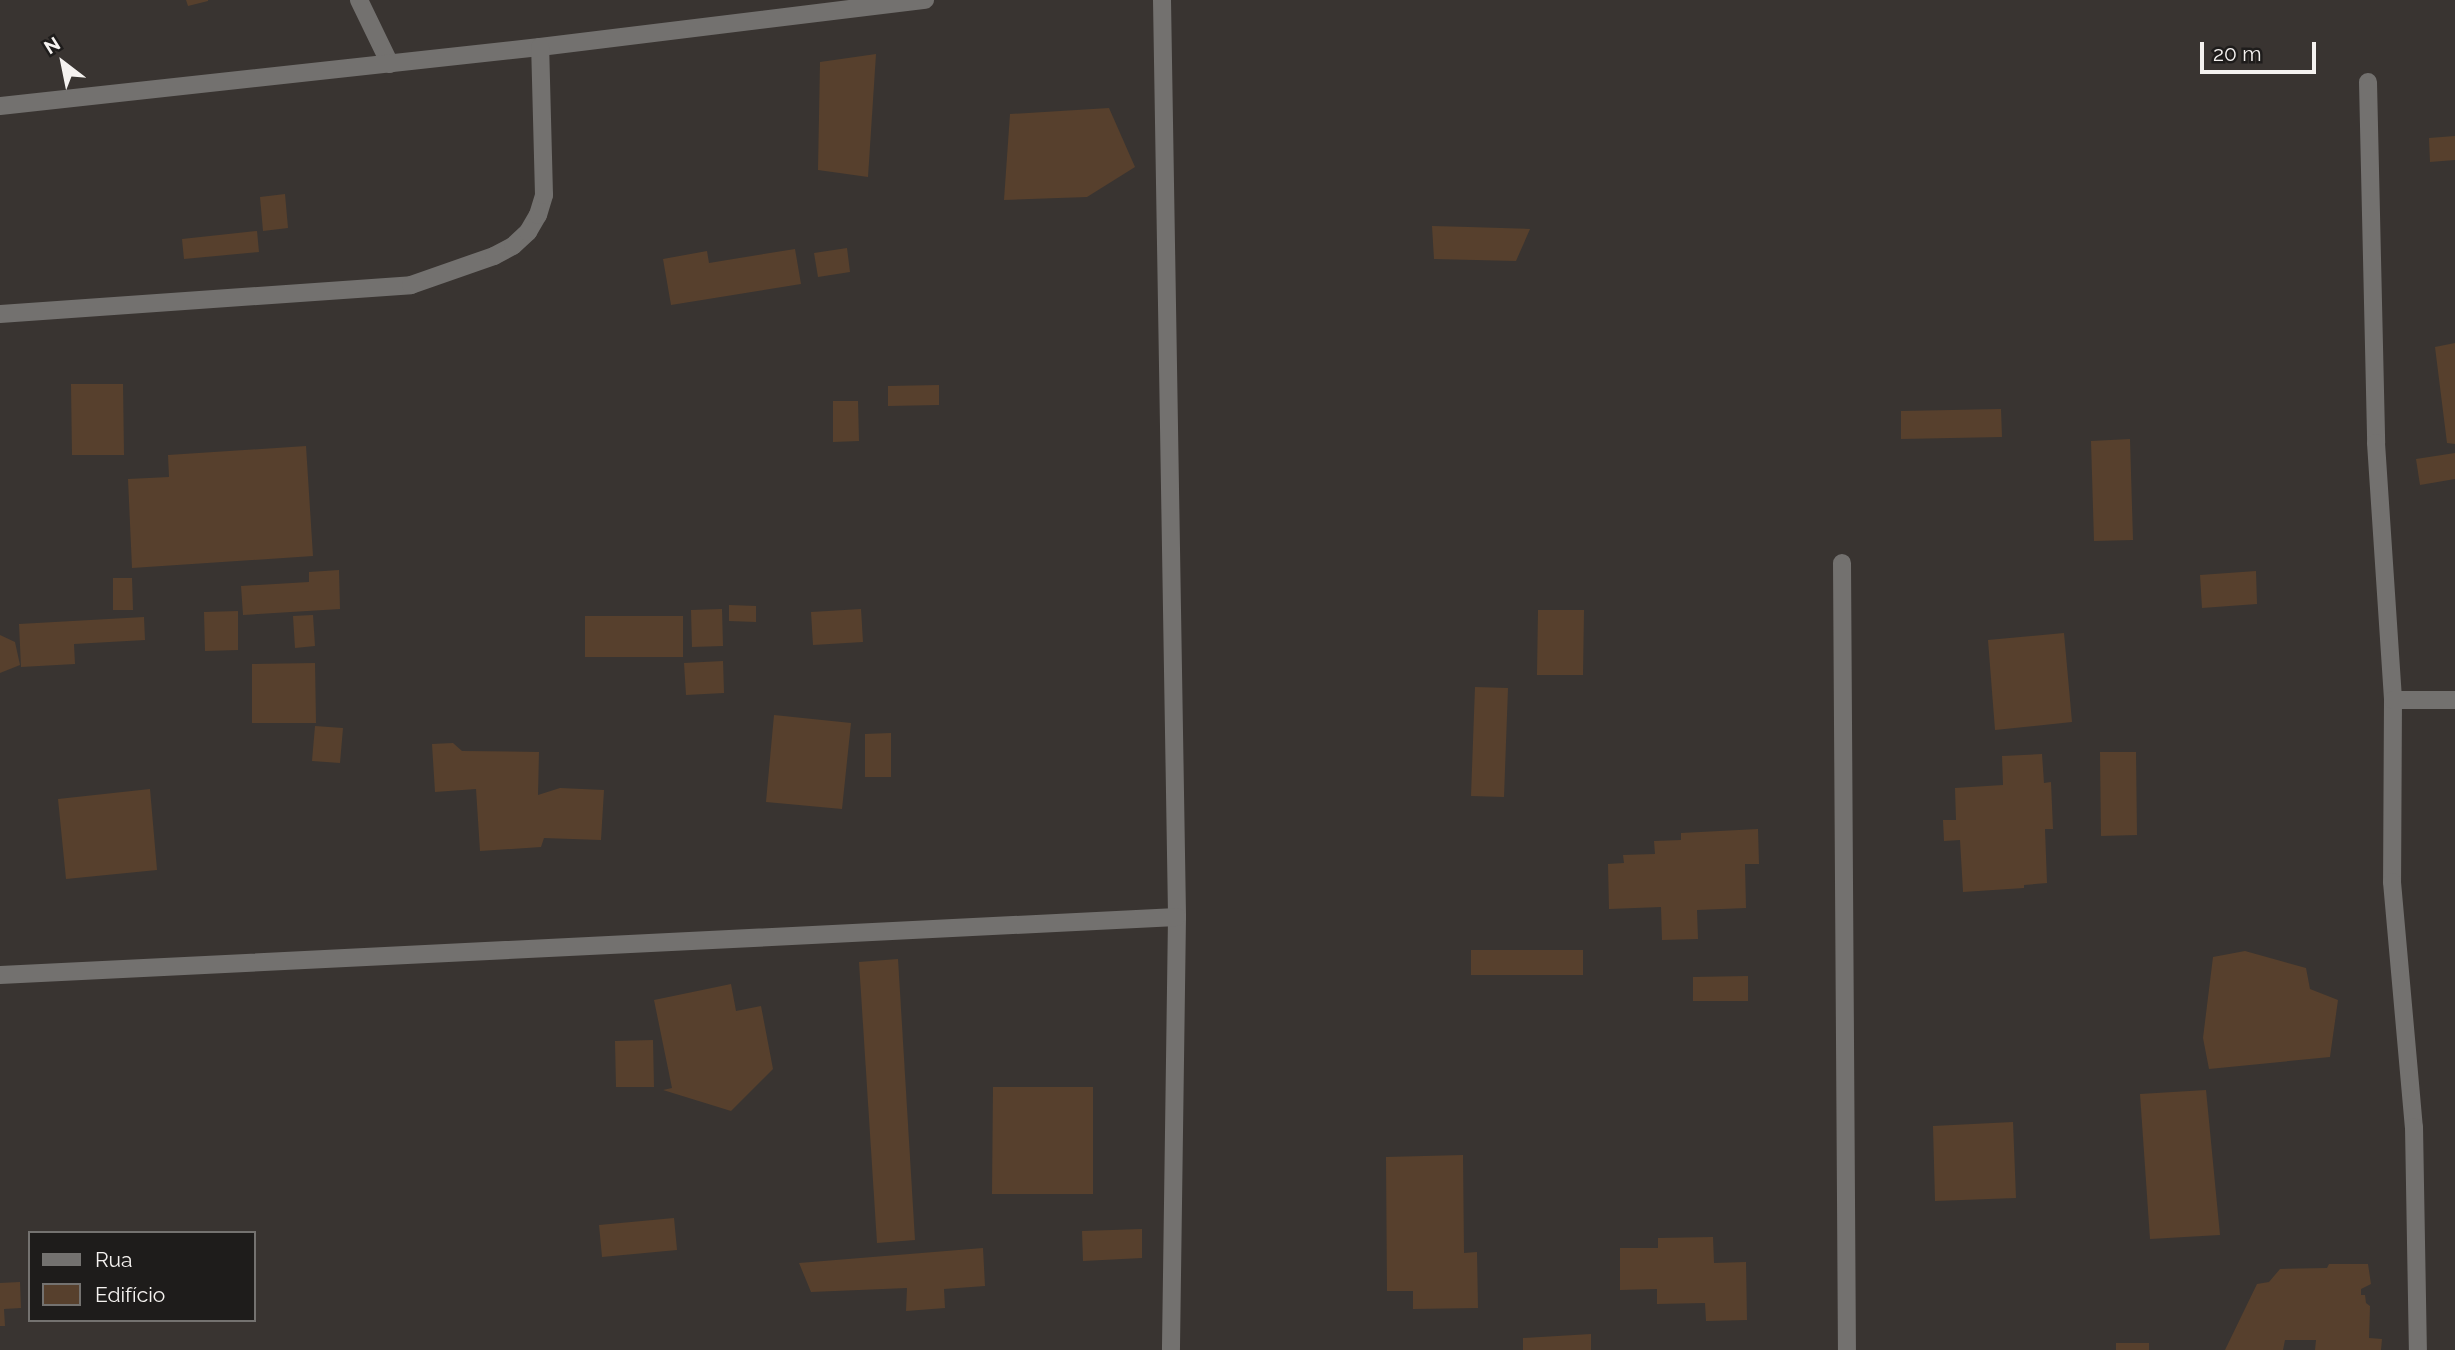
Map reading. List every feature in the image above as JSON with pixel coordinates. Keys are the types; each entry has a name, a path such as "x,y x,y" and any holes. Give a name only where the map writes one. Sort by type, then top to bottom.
{"street":[{"path":"359,0 390,64"},
{"path":"0,106 540,47 925,0"},
{"path":"1162,0 1177,917 1171,1350"},
{"path":"0,314 411,285 495,256 513,246 528,232 538,215 544,195 540,47"},
{"path":"2368,82 2376,443 2393,700 2392,882 2414,1127 2418,1350"},
{"path":"1842,563 1847,1350"},
{"path":"2393,700 2455,700"},
{"path":"0,975 1177,917"}],"building":[{"path":"186,0 208,0 208,1 188,6"},
{"path":"876,54 868,177 818,170 820,62"},
{"path":"1109,108 1135,167 1087,197 1004,200 1010,114"},
{"path":"2455,136 2455,160 2430,162 2429,138"},
{"path":"285,194 288,228 263,231 260,197"},
{"path":"1432,226 1530,229 1516,261 1434,259"},
{"path":"257,231 259,252 184,259 182,239"},
{"path":"847,248 850,272 818,277 814,253"},
{"path":"795,249 801,284 671,305 663,259 707,251 709,263"},
{"path":"2455,343 2455,444 2447,443 2435,347"},
{"path":"71,384 123,384 124,455 72,455"},
{"path":"939,385 939,405 888,406 888,386"},
{"path":"833,401 858,401 859,441 833,442"},
{"path":"2001,409 2002,437 1901,439 1901,411"},
{"path":"2130,439 2133,540 2094,541 2091,441"},
{"path":"306,446 313,556 132,568 128,479 169,477 168,455"},
{"path":"2455,453 2455,479 2420,485 2416,459"},
{"path":"339,570 340,609 243,615 241,586 309,582 309,572"},
{"path":"2256,571 2257,604 2202,608 2200,575"},
{"path":"113,578 132,578 133,610 113,610"},
{"path":"729,605 756,606 756,622 729,621"},
{"path":"722,609 723,646 692,647 691,610"},
{"path":"861,609 863,642 813,645 811,612"},
{"path":"1538,610 1584,610 1583,675 1537,675"},
{"path":"238,611 238,650 205,651 204,612"},
{"path":"313,615 315,646 295,648 293,616"},
{"path":"585,616 683,616 683,657 585,657"},
{"path":"144,617 145,640 74,644 75,664 21,667 19,624"},
{"path":"2064,633 2072,722 1995,730 1988,640"},
{"path":"0,635 15,642 20,665 0,673"},
{"path":"723,661 724,693 686,695 684,663"},
{"path":"315,663 316,723 252,723 252,664"},
{"path":"1475,687 1508,688 1504,797 1471,796"},
{"path":"774,715 851,723 842,809 766,802"},
{"path":"315,726 343,728 340,763 312,761"},
{"path":"891,733 891,777 865,777 865,734"},
{"path":"453,743 462,751 539,752 538,795 560,788 604,790 601,840 544,838 541,847 480,851 476,789 435,792 432,744"},
{"path":"2100,752 2136,752 2137,835 2101,836"},
{"path":"2042,754 2044,783 2051,782 2053,829 2045,829 2047,883 2024,885 2024,888 1963,892 1960,840 1944,841 1943,820 1956,820 1955,788 2003,785 2002,756"},
{"path":"150,789 157,870 66,879 58,799"},
{"path":"1758,829 1759,864 1745,864 1746,908 1697,910 1698,939 1662,940 1661,907 1609,909 1608,864 1624,863 1623,855 1655,854 1654,841 1681,840 1681,833"},
{"path":"1471,950 1583,950 1583,975 1471,975"},
{"path":"2245,951 2306,968 2310,989 2338,1000 2330,1057 2209,1069 2203,1038 2213,957"},
{"path":"898,959 915,1240 877,1243 859,962"},
{"path":"1748,976 1748,1001 1693,1001 1693,977"},
{"path":"731,984 736,1011 761,1006 773,1069 731,1111 663,1090 672,1088 654,1000"},
{"path":"653,1040 654,1087 616,1087 615,1041"},
{"path":"993,1087 1093,1087 1093,1194 992,1194"},
{"path":"2206,1090 2220,1235 2150,1239 2140,1094"},
{"path":"2013,1122 2016,1198 1935,1201 1933,1126"},
{"path":"1463,1155 1464,1253 1477,1252 1478,1308 1413,1309 1413,1291 1387,1291 1386,1157"},
{"path":"674,1218 677,1250 602,1257 599,1225"},
{"path":"1142,1229 1142,1258 1083,1261 1082,1231"},
{"path":"1713,1237 1714,1263 1746,1262 1747,1320 1706,1321 1705,1303 1657,1304 1657,1289 1620,1290 1620,1248 1658,1248 1658,1238"},
{"path":"983,1248 985,1286 944,1289 945,1308 906,1311 907,1288 811,1292 799,1263"},
{"path":"2329,1264 2368,1264 2371,1284 2361,1289 2361,1295 2365,1295 2366,1303 2370,1306 2369,1338 2382,1339 2381,1350 2315,1350 2316,1340 2285,1340 2283,1350 2225,1350 2257,1284 2269,1282 2280,1269 2327,1268"},
{"path":"20,1282 21,1308 4,1309 5,1326 0,1326 0,1283"},
{"path":"1591,1334 1591,1350 1523,1350 1523,1338"},
{"path":"2116,1343 2149,1343 2149,1350 2116,1350"}]}
